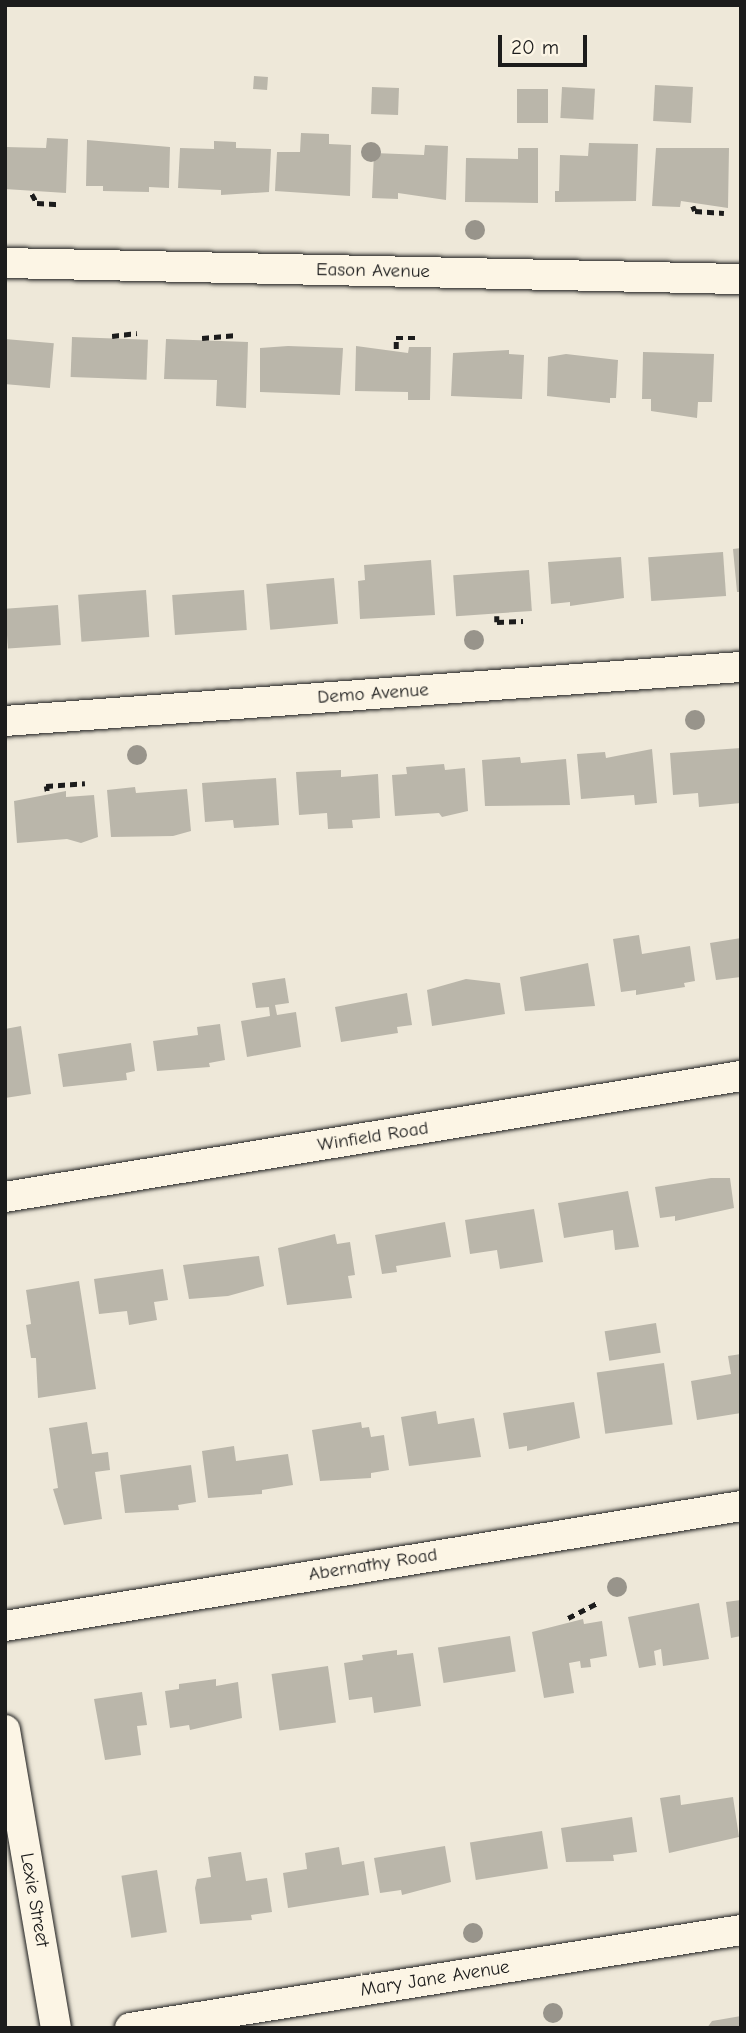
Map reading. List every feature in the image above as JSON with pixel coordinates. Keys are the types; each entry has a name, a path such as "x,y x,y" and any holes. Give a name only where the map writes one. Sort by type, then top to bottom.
{"street":[{"name":"Eason Avenue","path":"5,263 741,279"},
{"name":"Demo Avenue","path":"5,721 741,667"},
{"name":"Winfield Road","path":"5,1197 741,1076"},
{"name":"Abernathy Road","path":"5,1626 741,1506"},
{"name":"Lexie Street","path":"5,1730 56,2028"},
{"name":"Mary Jane Avenue","path":"130,2028 741,1930"}],"path":[{"path":"32,194 37,203 59,204"},
{"path":"693,206 695,211 724,213"},
{"path":"112,336 137,333"},
{"path":"202,338 234,335"},
{"path":"396,349 396,338 420,338"},
{"path":"497,616 497,622 523,621"},
{"path":"47,791 46,786 85,783"},
{"path":"568,1618 598,1603"}],"building":[{"path":"254,76 268,77 267,90 253,89"},
{"path":"655,85 693,87 691,123 653,121"},
{"path":"372,87 399,88 398,115 371,114"},
{"path":"562,87 595,89 593,120 560,118"},
{"path":"517,89 548,89 548,123 517,123"},
{"path":"301,133 329,134 329,144 351,145 350,196 275,191 277,152 300,152"},
{"path":"47,138 68,139 66,193 5,189 5,147 46,148"},
{"path":"87,140 170,147 169,188 149,187 149,192 103,191 103,186 86,186"},
{"path":"214,141 236,142 236,148 271,149 269,192 221,195 221,190 178,188 180,148 214,149"},
{"path":"589,143 638,144 636,201 555,202 555,191 559,191 560,155 588,156"},
{"path":"425,145 448,146 446,200 398,193 398,199 372,198 374,153 424,155"},
{"path":"518,148 538,148 538,203 465,202 466,158 518,159"},
{"path":"656,148 729,148 728,208 681,201 680,207 652,206"},
{"path":"72,337 148,340 147,380 71,377"},
{"path":"5,339 54,343 50,388 5,384"},
{"path":"166,339 248,342 246,408 216,406 217,380 164,379"},
{"path":"356,346 408,353 409,347 431,347 430,400 408,400 408,392 355,391"},
{"path":"260,348 343,348 340,395 260,392"},
{"path":"509,350 509,354 524,355 522,399 451,396 453,353"},
{"path":"643,352 714,354 712,402 698,402 697,418 651,411 651,399 642,399"},
{"path":"566,354 618,360 616,398 610,398 610,403 547,396 548,357"},
{"path":"741,548 741,592 737,592 733,549"},
{"path":"723,552 726,596 651,601 648,557"},
{"path":"621,557 624,598 570,606 570,602 551,604 548,562"},
{"path":"431,560 435,615 360,619 358,581 365,580 364,565"},
{"path":"529,570 532,611 456,616 453,575"},
{"path":"334,578 338,624 270,630 266,584"},
{"path":"146,590 149,637 81,642 78,595"},
{"path":"244,590 247,630 175,635 172,595"},
{"path":"58,605 61,645 8,649 5,609"},
{"path":"741,748 741,803 699,807 698,793 673,795 670,753"},
{"path":"652,749 657,803 635,805 634,795 581,799 577,754 605,752 606,758"},
{"path":"520,757 521,763 566,759 570,805 485,806 482,760"},
{"path":"444,764 445,770 465,768 468,811 442,817 439,813 395,816 392,775 407,774 406,767"},
{"path":"341,770 341,777 378,774 380,818 352,820 353,828 328,829 327,813 299,815 296,772"},
{"path":"276,778 279,825 234,828 233,820 205,822 202,783"},
{"path":"135,787 136,793 187,789 191,831 173,836 111,837 107,790"},
{"path":"66,791 66,797 94,795 98,837 81,843 67,839 17,843 14,801"},
{"path":"639,935 642,954 690,946 695,981 684,983 685,987 636,995 636,990 621,992 613,939"},
{"path":"741,938 741,977 716,980 710,943"},
{"path":"588,963 595,1006 525,1011 520,977"},
{"path":"285,978 289,1003 275,1005 277,1015 296,1012 301,1047 247,1057 241,1021 270,1016 269,1007 256,1008 252,983"},
{"path":"466,979 500,983 505,1014 432,1026 427,990"},
{"path":"407,993 412,1025 397,1027 398,1033 341,1042 335,1007"},
{"path":"220,1024 225,1060 209,1063 210,1067 157,1071 153,1041 198,1035 197,1027"},
{"path":"21,1026 31,1094 5,1098 5,1029"},
{"path":"131,1043 135,1071 126,1073 127,1080 63,1087 58,1054"},
{"path":"711,1178 730,1178 734,1208 675,1221 675,1216 660,1218 655,1187"},
{"path":"628,1191 639,1247 615,1250 613,1230 564,1238 558,1203"},
{"path":"534,1209 543,1262 500,1269 497,1250 470,1254 465,1220"},
{"path":"445,1222 451,1257 396,1266 397,1272 382,1274 375,1235"},
{"path":"335,1234 337,1244 350,1242 355,1275 348,1276 352,1298 287,1305 278,1248"},
{"path":"259,1256 264,1286 228,1296 189,1299 183,1265"},
{"path":"163,1269 168,1300 154,1302 157,1320 129,1325 127,1311 99,1314 94,1279"},
{"path":"79,1281 96,1389 38,1398 36,1358 31,1358 26,1325 31,1324 26,1290"},
{"path":"656,1323 661,1353 609,1361 605,1331"},
{"path":"741,1354 741,1413 697,1420 691,1381 731,1374 728,1356"},
{"path":"664,1363 673,1424 605,1434 597,1372"},
{"path":"574,1402 580,1438 527,1451 527,1446 509,1449 503,1413"},
{"path":"436,1411 438,1424 474,1418 481,1457 409,1466 401,1417"},
{"path":"87,1422 92,1454 108,1452 110,1470 95,1472 102,1519 64,1525 53,1489 58,1488 49,1428"},
{"path":"361,1422 362,1428 369,1427 371,1437 384,1435 389,1470 371,1473 371,1478 320,1481 312,1430"},
{"path":"234,1446 236,1461 288,1454 293,1485 262,1490 262,1494 208,1498 202,1451"},
{"path":"191,1465 196,1502 178,1505 179,1510 125,1513 120,1475"},
{"path":"741,1600 741,1636 731,1638 726,1602"},
{"path":"699,1603 709,1659 663,1666 661,1649 654,1651 656,1665 639,1668 628,1617"},
{"path":"583,1619 584,1624 602,1621 607,1656 590,1659 591,1667 581,1668 580,1661 569,1663 574,1693 544,1698 532,1632"},
{"path":"510,1636 516,1672 444,1683 438,1647"},
{"path":"397,1650 397,1655 413,1653 421,1706 374,1713 372,1697 349,1700 344,1663 363,1660 362,1655"},
{"path":"328,1666 336,1722 279,1730 272,1674"},
{"path":"216,1679 216,1686 238,1682 242,1718 190,1730 189,1725 170,1728 165,1691 179,1689 179,1684"},
{"path":"142,1692 147,1725 137,1726 141,1755 105,1760 94,1699"},
{"path":"680,1795 681,1805 733,1797 739,1837 669,1853 660,1798"},
{"path":"632,1817 637,1852 613,1855 614,1861 566,1862 561,1828"},
{"path":"542,1831 548,1869 476,1880 470,1842"},
{"path":"445,1846 451,1882 402,1895 401,1890 380,1893 374,1858"},
{"path":"339,1847 342,1865 364,1861 369,1895 288,1908 283,1873 307,1869 305,1853"},
{"path":"241,1852 246,1881 267,1878 272,1912 251,1915 252,1920 200,1924 195,1888 197,1879 211,1877 208,1857"},
{"path":"157,1870 167,1932 131,1938 121,1876"},
{"path":"741,2016 741,2028 707,2028 712,2021"}]}
